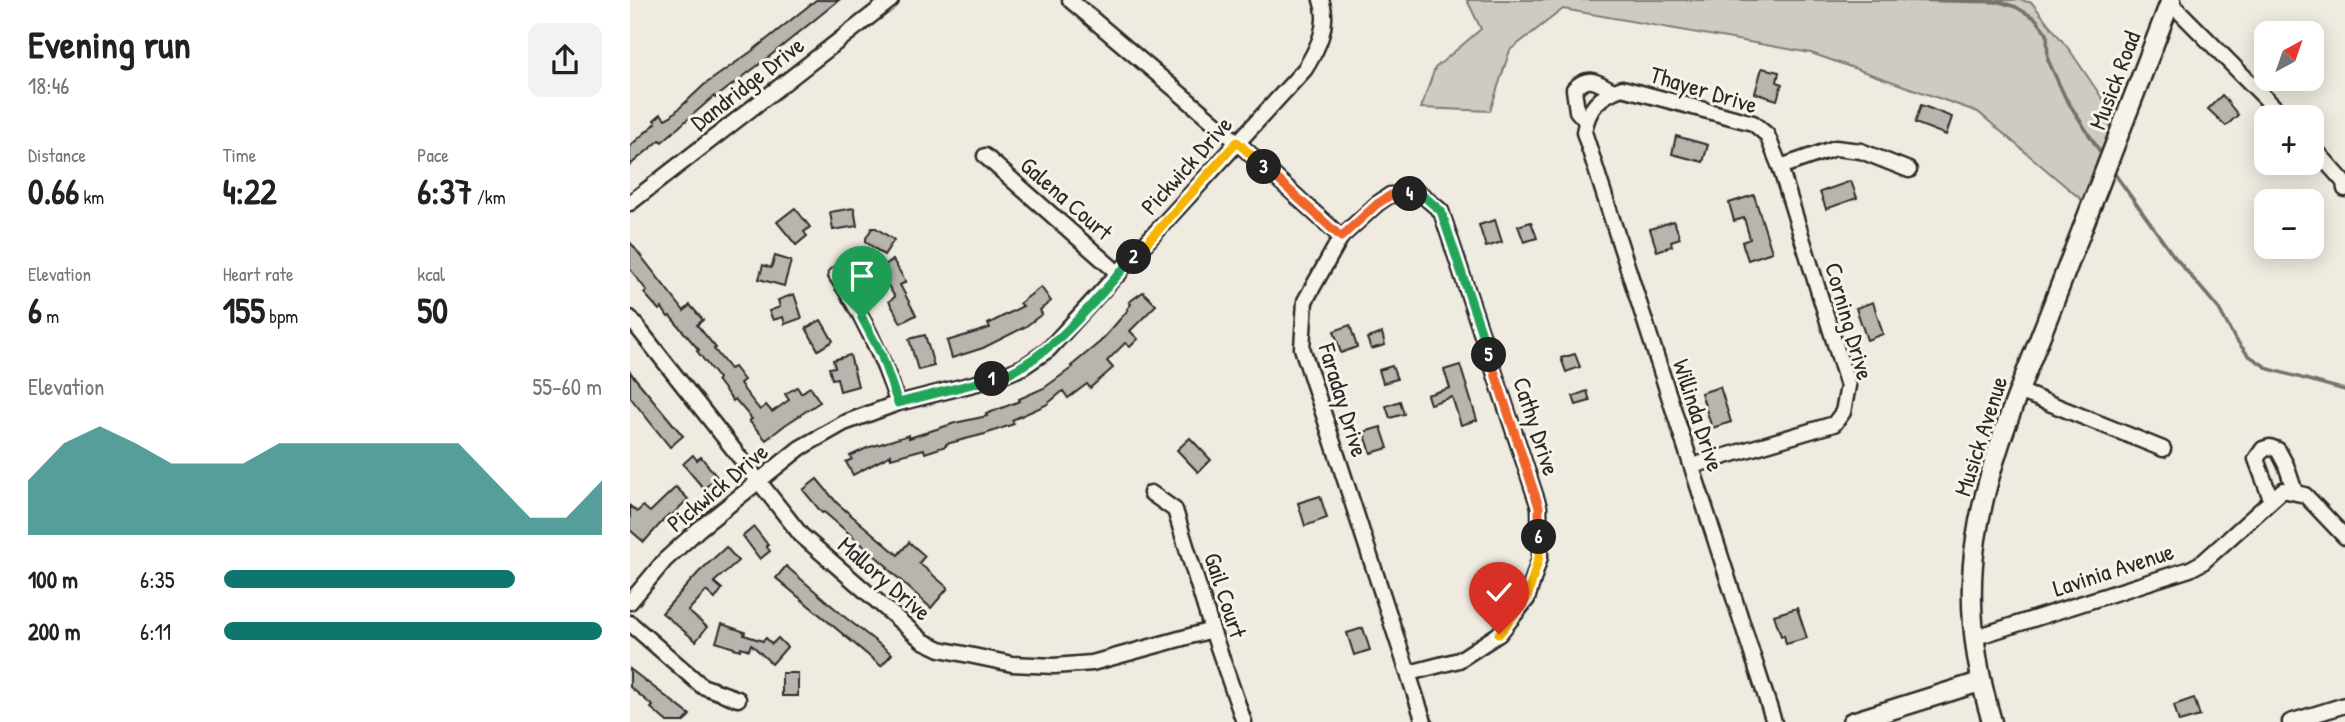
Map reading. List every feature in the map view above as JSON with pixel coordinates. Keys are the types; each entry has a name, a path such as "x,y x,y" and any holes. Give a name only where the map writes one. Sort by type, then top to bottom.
{"street":[{"name":"Dandridge Drive","path":"630,202 891,0"},
{"path":"1070,0 1237,142 1341,237"},
{"name":"Pickwick Drive","path":"630,602 665,560 800,448 844,424 898,403 997,378 1023,367 1048,349 1305,69 1316,52 1326,18 1321,0"},
{"path":"2171,1 2272,105"},
{"name":"Musick Road","path":"2103,177 2171,1"},
{"name":"Willinda Drive","path":"1613,91 1589,80 1582,82 1574,89 1577,111 1586,121 1584,132 1774,722"},
{"name":"Thayer Drive","path":"1586,121 1595,103 1622,88 1753,123 1767,135 1780,167"},
{"path":"1780,167 1835,148 1861,151 1909,170"},
{"name":"Galena Court","path":"985,156 1119,274"},
{"path":"2324,159 2344,181 2345,189"},
{"name":"Corning Drive","path":"1692,466 1834,424 1843,412 1849,386 1780,167"},
{"name":"Musick Avenue","path":"1992,722 1980,682 1973,638 1972,579 1979,520 1991,471 2103,177"},
{"name":"Cathy Drive","path":"1341,237 1377,204 1391,195 1421,194 1441,211 1539,507 1539,557 1527,598 1499,634 1459,660 1409,673"},
{"name":"Faraday Drive","path":"1341,237 1305,301 1302,348 1424,722"},
{"path":"836,275 881,354 898,403"},
{"name":"Mallory Drive","path":"630,318 801,535 923,641 940,649 1012,664 1054,666 1092,663 1212,630"},
{"path":"2020,391 2163,449"},
{"path":"2271,499 2256,459 2263,449 2270,447 2278,450 2286,465 2289,491 2305,495 2345,537"},
{"name":"Lavinia Avenue","path":"1973,638 2190,569 2203,562 2271,499 2289,491"},
{"name":"Gail Court","path":"1150,493 1175,510 1244,722"},
{"path":"630,623 702,686 738,699"},
{"path":"1852,722 1980,682"},
{"path":"2290,722 2345,705"}],"shaded area":[{"path":"1467,0 2021,0 2032,3 2071,52 2117,120 2083,201 1978,112 1811,53 1563,9 1510,50 1490,111 1421,108 1435,68 1481,29"}],"building":[{"path":"816,0 839,0 765,60 715,98 714,96 662,142 660,140 630,165 630,146 656,123 654,120 661,114 665,119 671,116 704,85"},
{"path":"1762,68 1779,72 1777,82 1782,84 1777,100 1755,93"},
{"path":"2222,95 2238,115 2226,126 2208,109"},
{"path":"1921,105 1952,117 1946,135 1915,123"},
{"path":"1676,136 1708,145 1703,162 1672,154"},
{"path":"1851,181 1857,198 1826,209 1820,192"},
{"path":"1754,195 1772,252 1748,260 1742,242 1750,239 1744,218 1734,221 1729,203"},
{"path":"795,208 810,227 804,232 807,236 796,245 777,222"},
{"path":"854,208 857,226 833,230 830,212"},
{"path":"1495,220 1502,242 1486,247 1479,225"},
{"path":"1674,221 1680,238 1671,241 1672,246 1657,251 1650,229"},
{"path":"1531,222 1537,238 1524,242 1518,226"},
{"path":"872,228 894,240 884,255 866,242"},
{"path":"630,242 684,311 690,305 703,320 697,325 730,369 734,367 744,380 740,383 760,410 766,405 772,412 789,400 785,394 797,387 801,393 810,387 820,402 766,440 749,421 752,419 735,399 733,401 717,380 697,351 699,350 670,316 668,317 662,308 659,310 644,293 647,291 630,269"},
{"path":"775,256 791,261 784,286 759,279 763,265 771,268"},
{"path":"893,260 906,282 900,285 916,315 901,323 889,301 895,297 878,269"},
{"path":"1041,287 1051,301 1040,310 1042,314 1025,327 983,348 952,358 947,341 990,328 988,324 1023,306 1020,303"},
{"path":"1143,292 1156,305 1130,331 1138,339 1130,347 1125,343 1107,361 1113,368 1090,388 1087,384 1068,398 1063,391 1046,405 1012,420 1014,424 925,453 924,449 891,458 891,455 853,475 846,462 852,459 850,456 867,448 987,416 986,414 1044,388 1073,367 1071,366 1100,342 1128,310 1131,304 1129,302"},
{"path":"794,294 802,318 785,324 783,317 773,320 769,311 780,307 778,300"},
{"path":"1873,302 1883,334 1867,340 1856,308"},
{"path":"821,320 833,341 818,350 806,328"},
{"path":"1350,325 1357,347 1341,353 1334,331"},
{"path":"1382,333 1385,345 1371,349 1367,338"},
{"path":"925,335 934,366 918,370 909,339"},
{"path":"1575,354 1580,367 1566,372 1561,358"},
{"path":"850,355 858,386 840,391 837,378 832,379 829,368 835,367 833,360"},
{"path":"1460,365 1477,420 1461,425 1452,397 1430,404 1427,395 1450,388 1444,370"},
{"path":"1392,366 1397,379 1383,383 1379,370"},
{"path":"630,372 683,436 670,447 630,397"},
{"path":"1720,387 1731,422 1712,428 1701,393"},
{"path":"1587,391 1590,401 1576,405 1573,396"},
{"path":"1400,401 1404,414 1390,418 1386,406"},
{"path":"1381,427 1388,448 1371,453 1364,432"},
{"path":"1190,438 1211,460 1198,472 1177,450"},
{"path":"693,455 697,460 701,457 717,477 704,489 683,464"},
{"path":"817,479 837,503 898,555 909,542 925,556 919,563 948,588 931,608 888,567 822,513 803,490"},
{"path":"676,487 688,499 671,516 669,514 644,542 630,530 630,506 637,512 643,506 650,512"},
{"path":"1320,496 1327,518 1305,526 1298,503"},
{"path":"754,527 770,551 760,559 743,536"},
{"path":"726,547 738,561 714,582 722,589 715,599 706,591 688,611 707,627 696,641 662,613"},
{"path":"786,566 892,654 881,666 776,578"},
{"path":"1797,608 1807,638 1786,644 1774,615"},
{"path":"722,624 745,632 744,635 763,641 766,638 772,644 778,638 787,647 772,664 751,644 749,650 741,647 740,650 716,642"},
{"path":"1363,628 1370,650 1354,655 1347,633"},
{"path":"630,669 690,715 684,722 667,722 651,708 653,706 630,687"},
{"path":"782,673 798,673 798,696 782,696"},
{"path":"2194,698 2200,716 2179,722 2174,705"}],"waterway":[{"path":"1903,0 2000,2 2016,7 2036,19 2047,34 2048,60 2065,97 2104,158"},
{"path":"2112,170 2173,255 2219,309 2234,337 2248,355 2269,369 2345,390"}],"route":[{"path":"862,318 881,354 898,403 997,378 1023,367 1048,349 1237,142 1341,237 1377,204 1391,195 1421,194 1441,211 1539,507 1539,557 1527,598 1499,634"}]}
